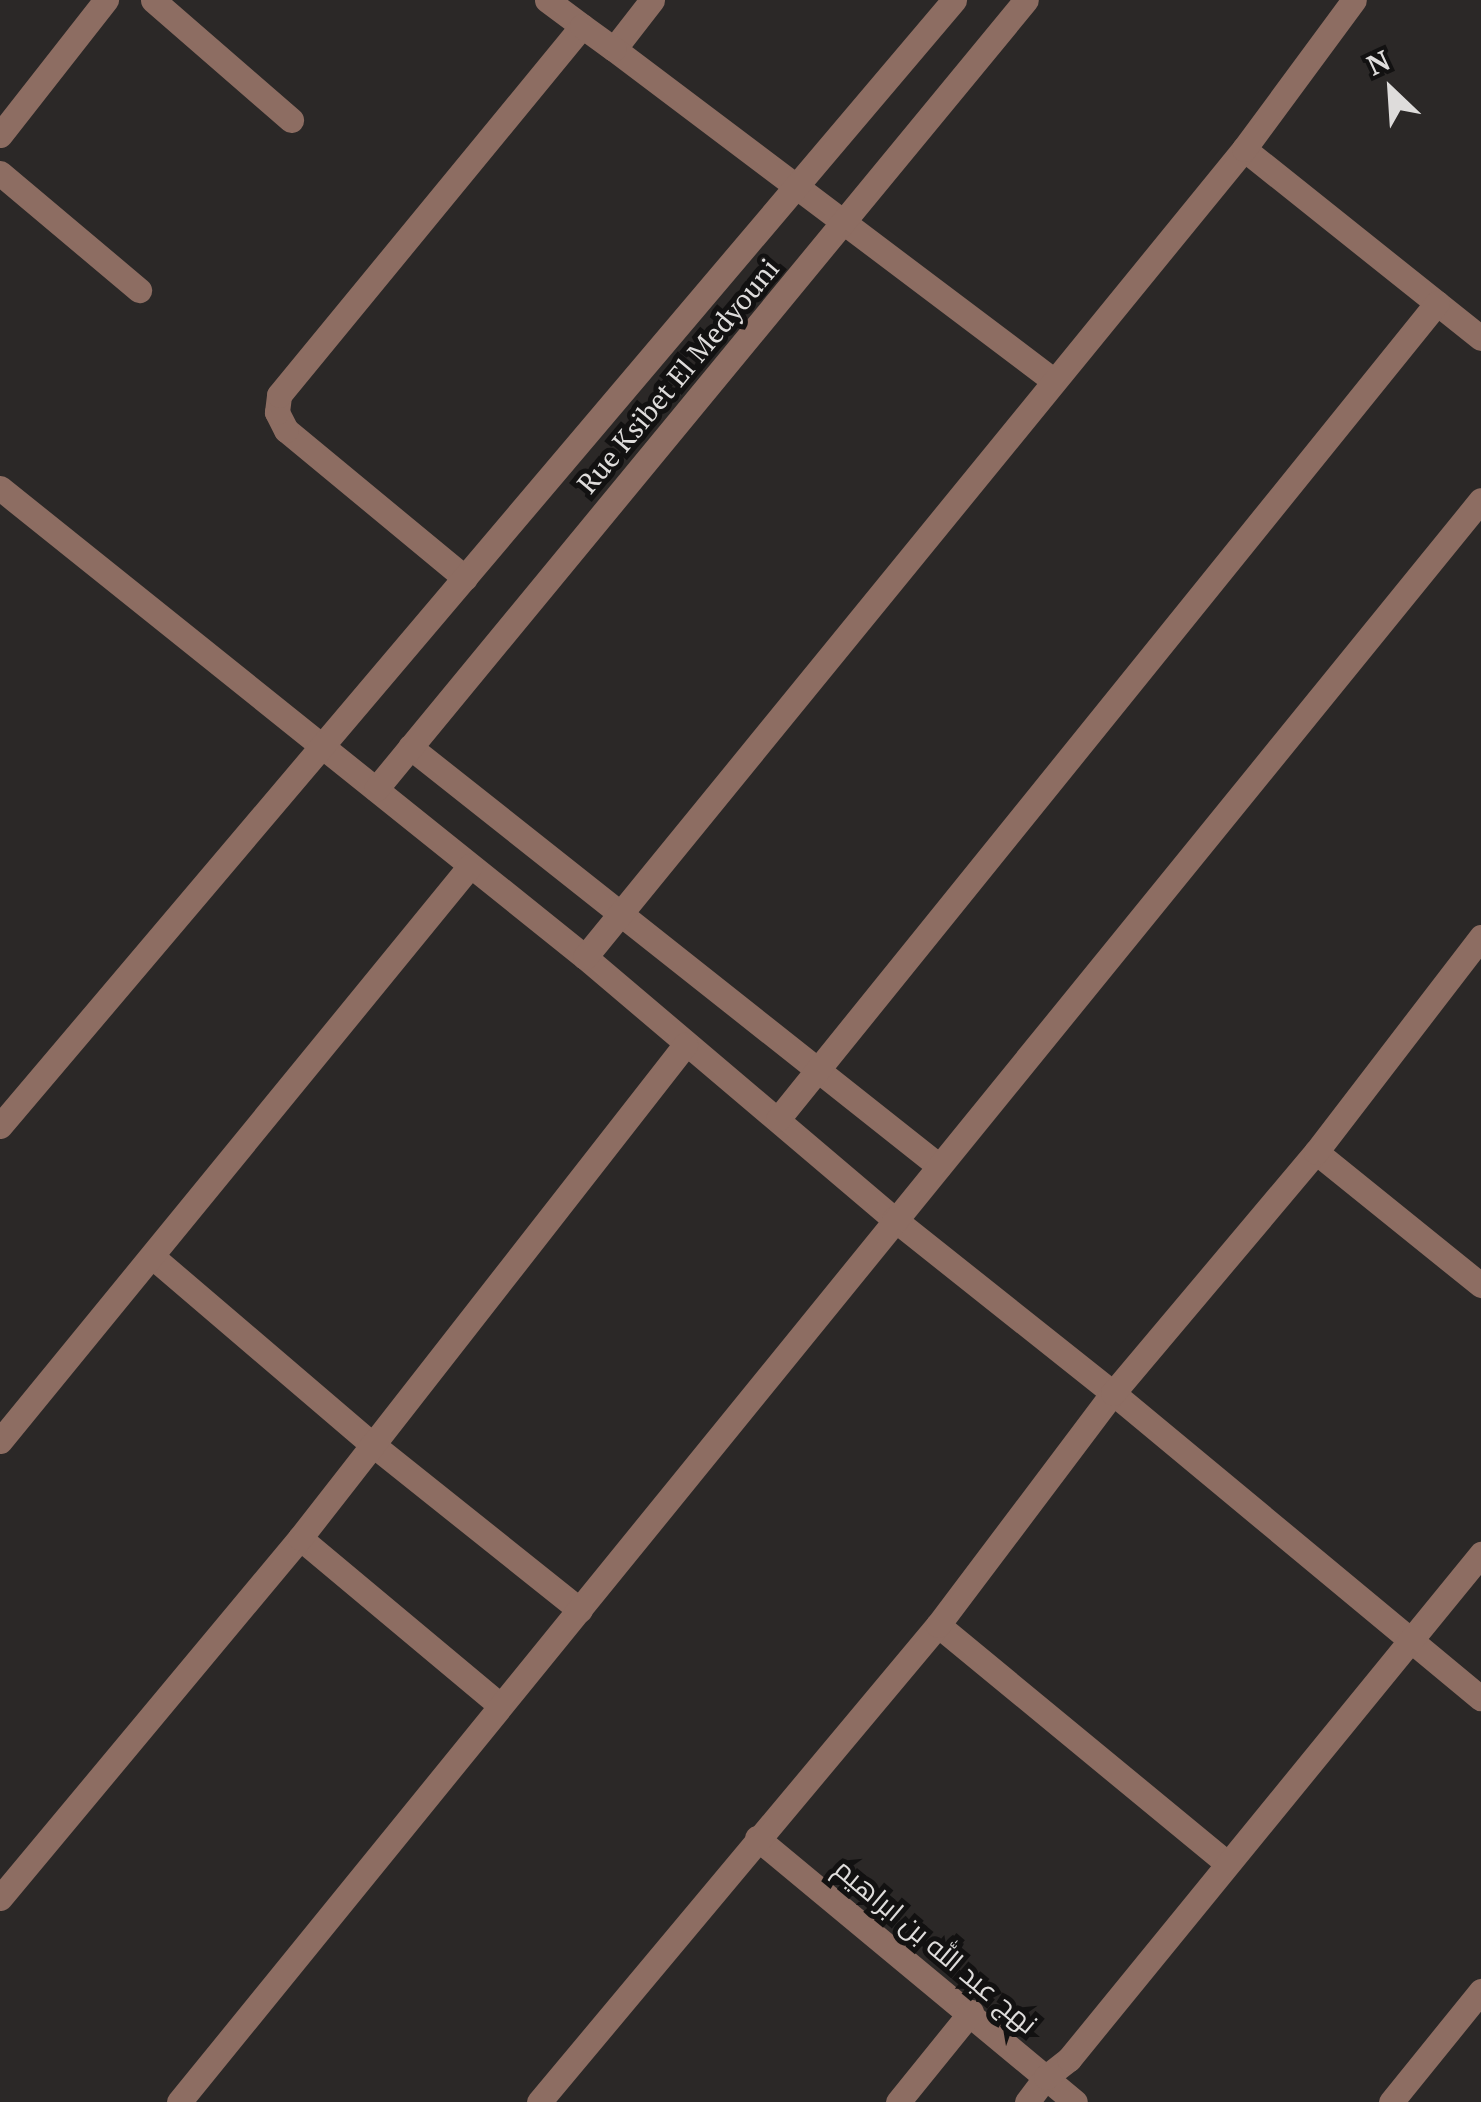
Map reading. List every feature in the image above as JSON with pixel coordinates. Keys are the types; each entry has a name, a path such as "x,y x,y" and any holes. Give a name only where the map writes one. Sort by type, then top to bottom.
{"street":[{"path":"0,135 9,100 106,0"},
{"path":"153,0 291,120"},
{"path":"547,0 797,183 1053,380"},
{"path":"614,49 652,0"},
{"name":"Rue Ksibet El Medyouni","path":"0,1126 954,0"},
{"name":"Rue Ksibet El Medyouni","path":"376,789 1026,0"},
{"path":"584,957 1244,149 1354,0"},
{"path":"465,578 286,430 276,412 279,395 582,26"},
{"path":"1244,149 1481,338"},
{"path":"0,173 138,290"},
{"path":"778,1119 1437,303"},
{"path":"0,488 584,957 894,1219 1113,1393 1481,1698"},
{"path":"179,2102 1481,500"},
{"path":"410,747 622,911 939,1166"},
{"path":"0,1441 154,1258 470,866"},
{"path":"540,2102 938,1624 1113,1393 1316,1152 1481,937"},
{"path":"0,1898 300,1538 686,1045"},
{"path":"1316,1152 1481,1285"},
{"path":"154,1258 372,1444 580,1610"},
{"path":"300,1538 500,1705"},
{"path":"1027,2102 1046,2077 1069,2059 1481,1554"},
{"path":"938,1624 1227,1863"},
{"name":"نهج عبد الله بن ابراهيم","path":"757,1838 1076,2102"},
{"path":"1391,2102 1481,1991"},
{"path":"898,2102 971,2012"}]}
